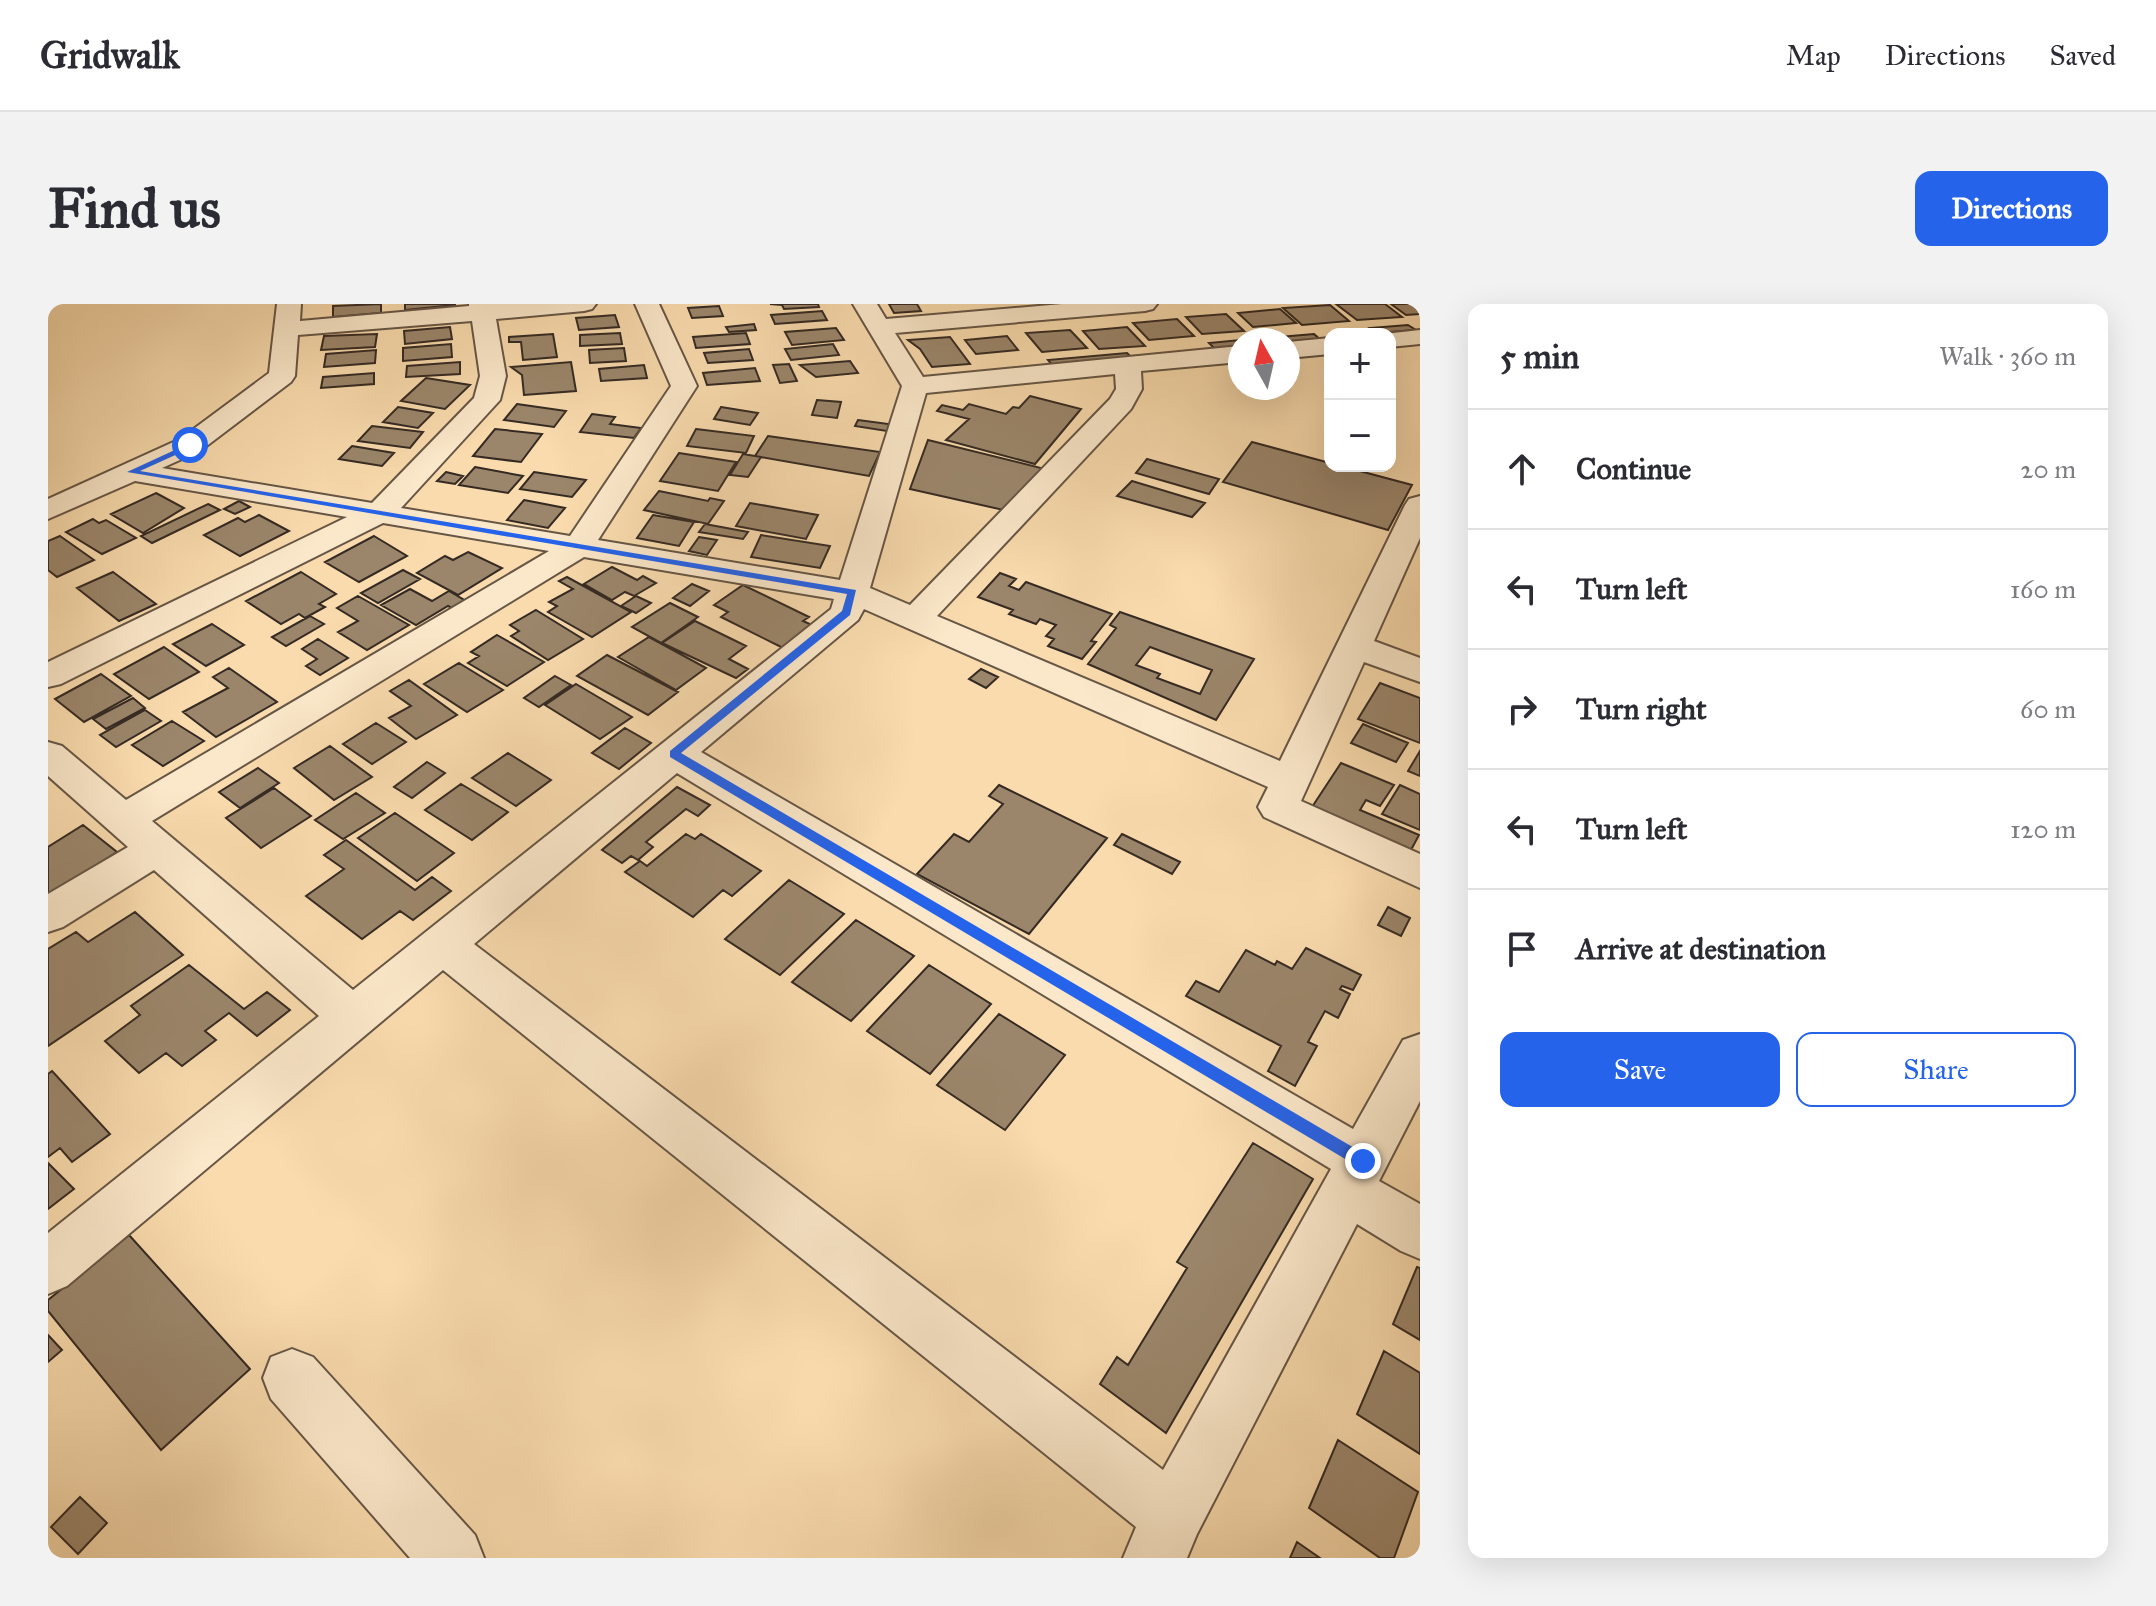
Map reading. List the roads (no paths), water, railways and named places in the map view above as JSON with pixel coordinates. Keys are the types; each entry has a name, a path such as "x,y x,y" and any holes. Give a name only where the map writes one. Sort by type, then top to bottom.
{"street":[{"path":"48,510 190,445 282,376 288,316 584,304"},
{"path":"123,820 578,547 684,386 647,304"},
{"path":"48,1267 846,613 915,386 872,316 1145,304"},
{"path":"48,676 379,513 487,400 493,376 482,308"},
{"path":"1396,339 1420,337"},
{"path":"1300,349 1324,347"},
{"path":"915,386 1228,355"},
{"path":"915,619 1121,403 1129,389 1128,365"},
{"path":"131,472 852,592 1290,781"},
{"path":"1420,505 1278,807 1420,872"},
{"path":"1353,645 1420,671"},
{"path":"674,754 1355,1176 1420,1233"},
{"path":"48,755 352,1017"},
{"path":"48,915 157,849"},
{"path":"442,944 1164,1537 1420,1054"},
{"path":"292,1378 452,1558"}]}
